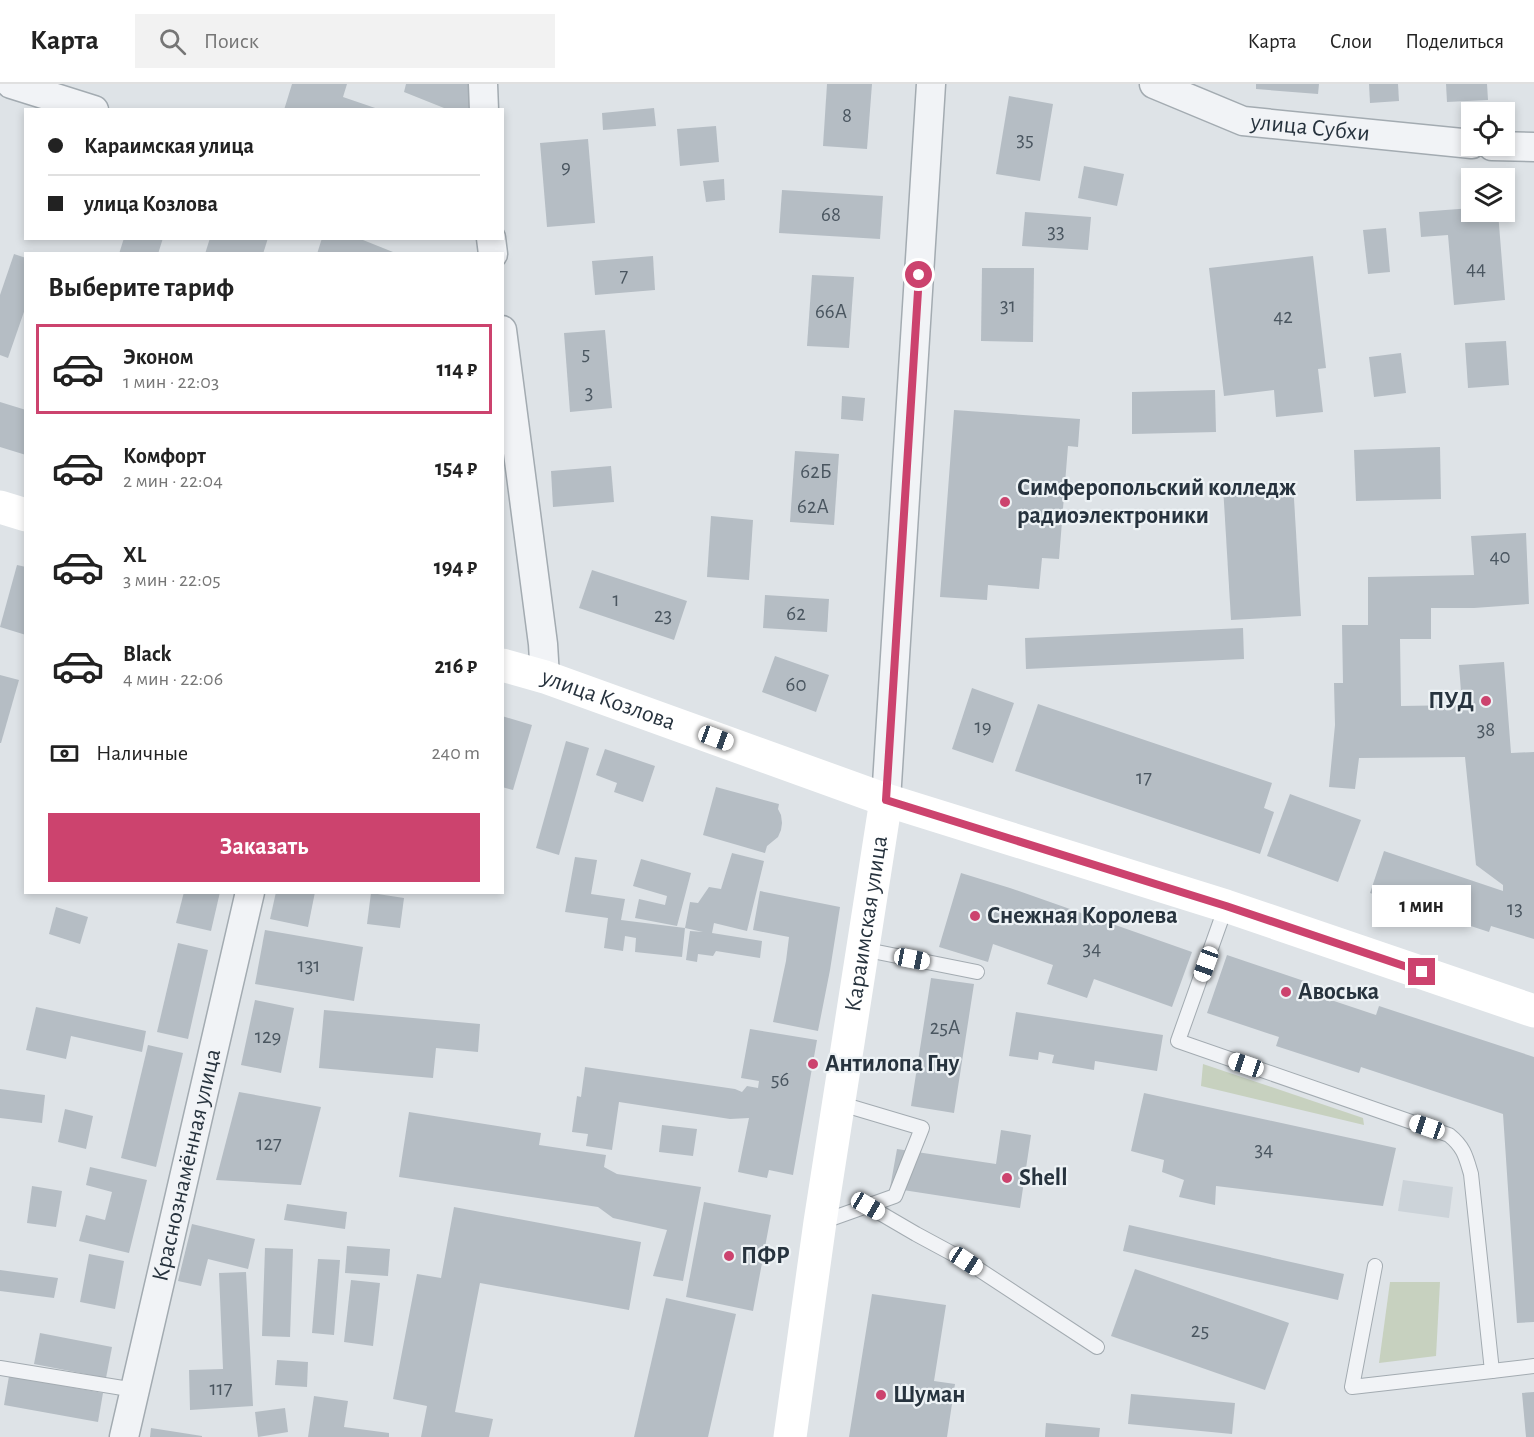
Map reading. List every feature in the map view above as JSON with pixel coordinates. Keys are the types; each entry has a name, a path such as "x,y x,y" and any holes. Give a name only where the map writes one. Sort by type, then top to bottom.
{"main road":[{"path":"0,507 24,514"},
{"name":"улица Козлова","path":"504,665 545,677 886,800 1226,906 1534,1011"},
{"name":"Караимская улица","path":"790,1437 820,1222 886,800"}],"street":[{"path":"11,84 88,108"},
{"path":"483,84 484,108"},
{"name":"Караимская улица","path":"886,800 931,84"},
{"name":"улица Субхи","path":"1154,84 1243,121 1461,143"},
{"path":"1515,147 1534,147"},
{"path":"504,345 540,621 545,677"},
{"name":"Краснознамённая улица","path":"124,1437 250,894"}],"lane":[{"path":"1226,906 1178,1041 1449,1135 1459,1143 1471,1174 1492,1371"},
{"path":"862,949 977,972"},
{"path":"820,1222 895,1196 922,1128 838,1103"},
{"path":"868,1206 966,1261 1097,1347"},
{"path":"1375,1266 1352,1387 1534,1366"},
{"path":"0,1368 135,1390"}],"shaded area":[{"path":"1403,1180 1453,1187 1449,1218 1398,1211"}],"green space":[{"path":"1203,1064 1363,1118 1364,1125 1201,1086"},
{"path":"1390,1282 1440,1282 1436,1356 1379,1363"}],"building":[{"path":"292,84 347,84 343,97 375,108 285,108"},
{"path":"406,84 470,84 472,108 444,108 404,92"},
{"path":"827,84 872,84 867,149 823,146"},
{"path":"1256,84 1319,84 1318,94 1256,89"},
{"path":"1369,84 1398,84 1399,101 1370,103"},
{"path":"1446,84 1487,84 1488,100 1447,102"},
{"path":"1009,96 1053,104 1040,181 996,174"},
{"path":"654,108 656,126 603,130 602,113"},
{"path":"716,126 719,162 680,166 677,129"},
{"path":"588,139 595,223 547,227 540,143"},
{"path":"1084,166 1124,174 1117,206 1078,198"},
{"path":"724,179 725,200 706,202 703,181"},
{"path":"782,190 883,196 880,239 779,233"},
{"path":"1461,209 1461,222 1499,222 1505,300 1454,305 1448,235 1421,237 1419,212"},
{"path":"1025,212 1091,217 1088,250 1022,246"},
{"path":"1386,228 1390,272 1368,274 1363,230"},
{"path":"123,240 162,240 159,252 120,252"},
{"path":"209,240 267,240 264,252 206,252"},
{"path":"321,240 363,240 393,252 318,252"},
{"path":"14,254 24,257 24,312 8,358 0,355 0,295"},
{"path":"653,256 655,290 595,295 592,261"},
{"path":"1313,256 1326,368 1318,369 1323,412 1276,417 1274,390 1224,396 1209,268"},
{"path":"982,268 1034,268 1033,342 981,341"},
{"path":"812,275 854,277 849,348 807,346"},
{"path":"605,330 612,408 570,412 564,333"},
{"path":"1506,341 1509,385 1468,388 1465,343"},
{"path":"1401,353 1406,393 1374,397 1369,357"},
{"path":"1215,390 1216,432 1132,434 1132,392"},
{"path":"842,396 865,398 863,421 841,419"},
{"path":"0,402 24,409 24,454 0,447"},
{"name":"Симферопольский колледж радиоэлектроники","path":"954,410 1080,419 1078,447 1068,446 1059,559 1042,558 1039,589 988,585 987,600 940,597"},
{"path":"1440,447 1441,499 1356,501 1354,450"},
{"path":"795,451 839,454 834,525 790,522"},
{"path":"611,466 614,502 553,507 551,471"},
{"path":"1293,482 1301,616 1231,620 1223,486"},
{"path":"711,516 753,520 749,580 707,577"},
{"path":"1526,533 1529,604 1431,608 1431,639 1400,639 1401,706 1462,705 1459,665 1504,662 1511,753 1534,752 1534,939 1491,926 1489,932 1370,893 1384,851 1503,891 1503,885 1476,865 1465,757 1359,758 1355,789 1329,787 1335,725 1334,683 1343,683 1342,625 1368,625 1368,577 1474,575 1471,536"},
{"path":"17,565 24,567 24,634 0,627"},
{"path":"592,570 687,601 674,640 579,608"},
{"path":"765,595 829,599 827,632 763,628"},
{"path":"1243,628 1244,659 1026,669 1025,638"},
{"path":"775,656 829,675 816,712 762,692"},
{"path":"0,675 19,680 1,743 0,743"},
{"path":"972,688 1014,703 993,763 952,749"},
{"path":"1038,704 1272,783 1264,808 1274,812 1260,854 1015,771"},
{"path":"504,717 532,725 513,790 504,788"},
{"path":"566,741 589,748 559,855 536,848"},
{"path":"605,749 655,766 643,802 614,792 617,783 596,775"},
{"path":"716,787 779,804 781,830 778,837 767,846 765,853 703,835"},
{"path":"1290,794 1361,820 1338,882 1267,856"},
{"path":"732,853 764,861 747,931 714,923 712,933 762,941 760,958 716,951 713,956 698,954 697,962 686,960 690,931 703,932 685,928 690,902 698,903 709,887 721,889"},
{"path":"575,857 597,860 591,894 625,899 621,920 685,928 682,957 635,952 636,938 625,936 623,951 604,948 608,918 565,912"},
{"path":"641,859 691,873 677,926 635,918 639,899 665,905 667,896 633,886"},
{"path":"961,873 1192,952 1172,1007 1094,979 1087,998 1047,984 1053,965 993,944 988,962 939,947"},
{"path":"760,891 840,907 818,1031 773,1022 789,937 753,930"},
{"path":"183,894 220,894 211,931 176,923"},
{"path":"276,894 315,894 308,927 270,919"},
{"path":"371,894 404,898 400,928 367,924"},
{"path":"56,907 88,917 80,944 49,934"},
{"path":"265,930 363,947 354,1001 255,984"},
{"path":"178,943 208,950 188,1039 157,1032"},
{"path":"1227,955 1307,982 1304,991 1376,1015 1379,1006 1534,1057 1534,1322 1517,1323 1503,1114 1361,1067 1359,1073 1276,1046 1279,1037 1207,1013"},
{"path":"931,978 974,984 954,1113 911,1106"},
{"path":"255,1000 294,1008 281,1073 241,1065"},
{"path":"36,1007 146,1031 142,1052 71,1036 66,1059 26,1050"},
{"path":"324,1010 480,1024 478,1052 436,1048 433,1078 319,1068"},
{"path":"1016,1012 1163,1035 1157,1071 1095,1061 1094,1070 1052,1063 1054,1055 1039,1052 1038,1060 1009,1056"},
{"path":"750,1029 817,1040 793,1175 769,1170 767,1178 738,1172 749,1118 730,1119 619,1102 612,1150 586,1146 588,1134 572,1132 577,1096 581,1097 585,1067 735,1089 742,1092 747,1086 758,1088 759,1081 741,1078"},
{"path":"148,1045 183,1053 156,1167 121,1158"},
{"path":"0,1089 45,1095 42,1123 0,1118"},
{"path":"239,1092 321,1107 301,1185 216,1180"},
{"path":"1144,1093 1396,1148 1383,1206 1216,1186 1215,1205 1179,1197 1184,1180 1162,1172 1164,1160 1131,1151"},
{"path":"65,1109 93,1116 86,1149 58,1142"},
{"path":"409,1112 541,1133 539,1145 606,1155 604,1167 617,1174 701,1187 683,1281 653,1276 667,1230 613,1218 598,1207 399,1177"},
{"path":"662,1125 697,1129 693,1156 659,1152"},
{"path":"1001,1130 1031,1135 1020,1208 890,1188 897,1149 996,1164"},
{"path":"90,1167 147,1180 129,1253 79,1241 86,1215 105,1220 112,1192 86,1185"},
{"path":"32,1186 62,1191 56,1227 27,1223"},
{"name":"ПФР","path":"704,1202 771,1215 753,1311 686,1297"},
{"path":"287,1204 347,1212 345,1229 284,1220"},
{"path":"454,1207 641,1242 629,1310 480,1283 455,1412 493,1419 489,1437 421,1437 427,1406 393,1399 417,1274 441,1278"},
{"path":"192,1224 255,1239 248,1269 208,1259 201,1286 178,1281"},
{"path":"1129,1225 1344,1274 1338,1300 1123,1251"},
{"path":"347,1246 390,1249 388,1276 345,1273"},
{"path":"265,1248 293,1249 290,1337 262,1336"},
{"path":"89,1254 124,1261 115,1309 80,1302"},
{"path":"318,1259 340,1260 334,1335 312,1333"},
{"path":"1135,1269 1289,1323 1265,1390 1111,1336"},
{"path":"0,1270 58,1278 54,1298 0,1291"},
{"path":"246,1272 253,1406 190,1410 189,1370 223,1369 219,1273"},
{"path":"351,1280 380,1283 373,1346 344,1342"},
{"path":"872,1294 946,1305 934,1381 955,1384 947,1437 849,1437"},
{"path":"666,1298 736,1314 708,1437 634,1437"},
{"path":"40,1333 112,1347 106,1378 34,1364"},
{"path":"277,1360 308,1362 307,1387 275,1385"},
{"path":"9,1376 103,1393 98,1422 4,1405"},
{"path":"1534,1392 1534,1437 1526,1437 1522,1393"},
{"path":"1131,1394 1235,1403 1232,1434 1128,1424"},
{"path":"314,1396 348,1401 344,1427 389,1433 389,1437 308,1437"},
{"path":"285,1408 288,1432 258,1437 255,1412"},
{"path":"1046,1423 1100,1428 1099,1437 1045,1437"},
{"path":"151,1428 202,1436 202,1437 150,1437"}],"place":[{"name":"Симферопольский колледж радиоэлектроники","path":"1005,502"},
{"name":"ПУД","path":"1486,701"},
{"name":"Снежная Королева","path":"975,916"},
{"name":"Авоська","path":"1286,992"},
{"name":"Антилопа Гну","path":"813,1064"},
{"name":"Shell","path":"1007,1178"},
{"name":"ПФР","path":"729,1256"},
{"name":"Шуман","path":"881,1395"}],"route":[{"path":"919,275 886,800 1226,906 1422,972"}]}
